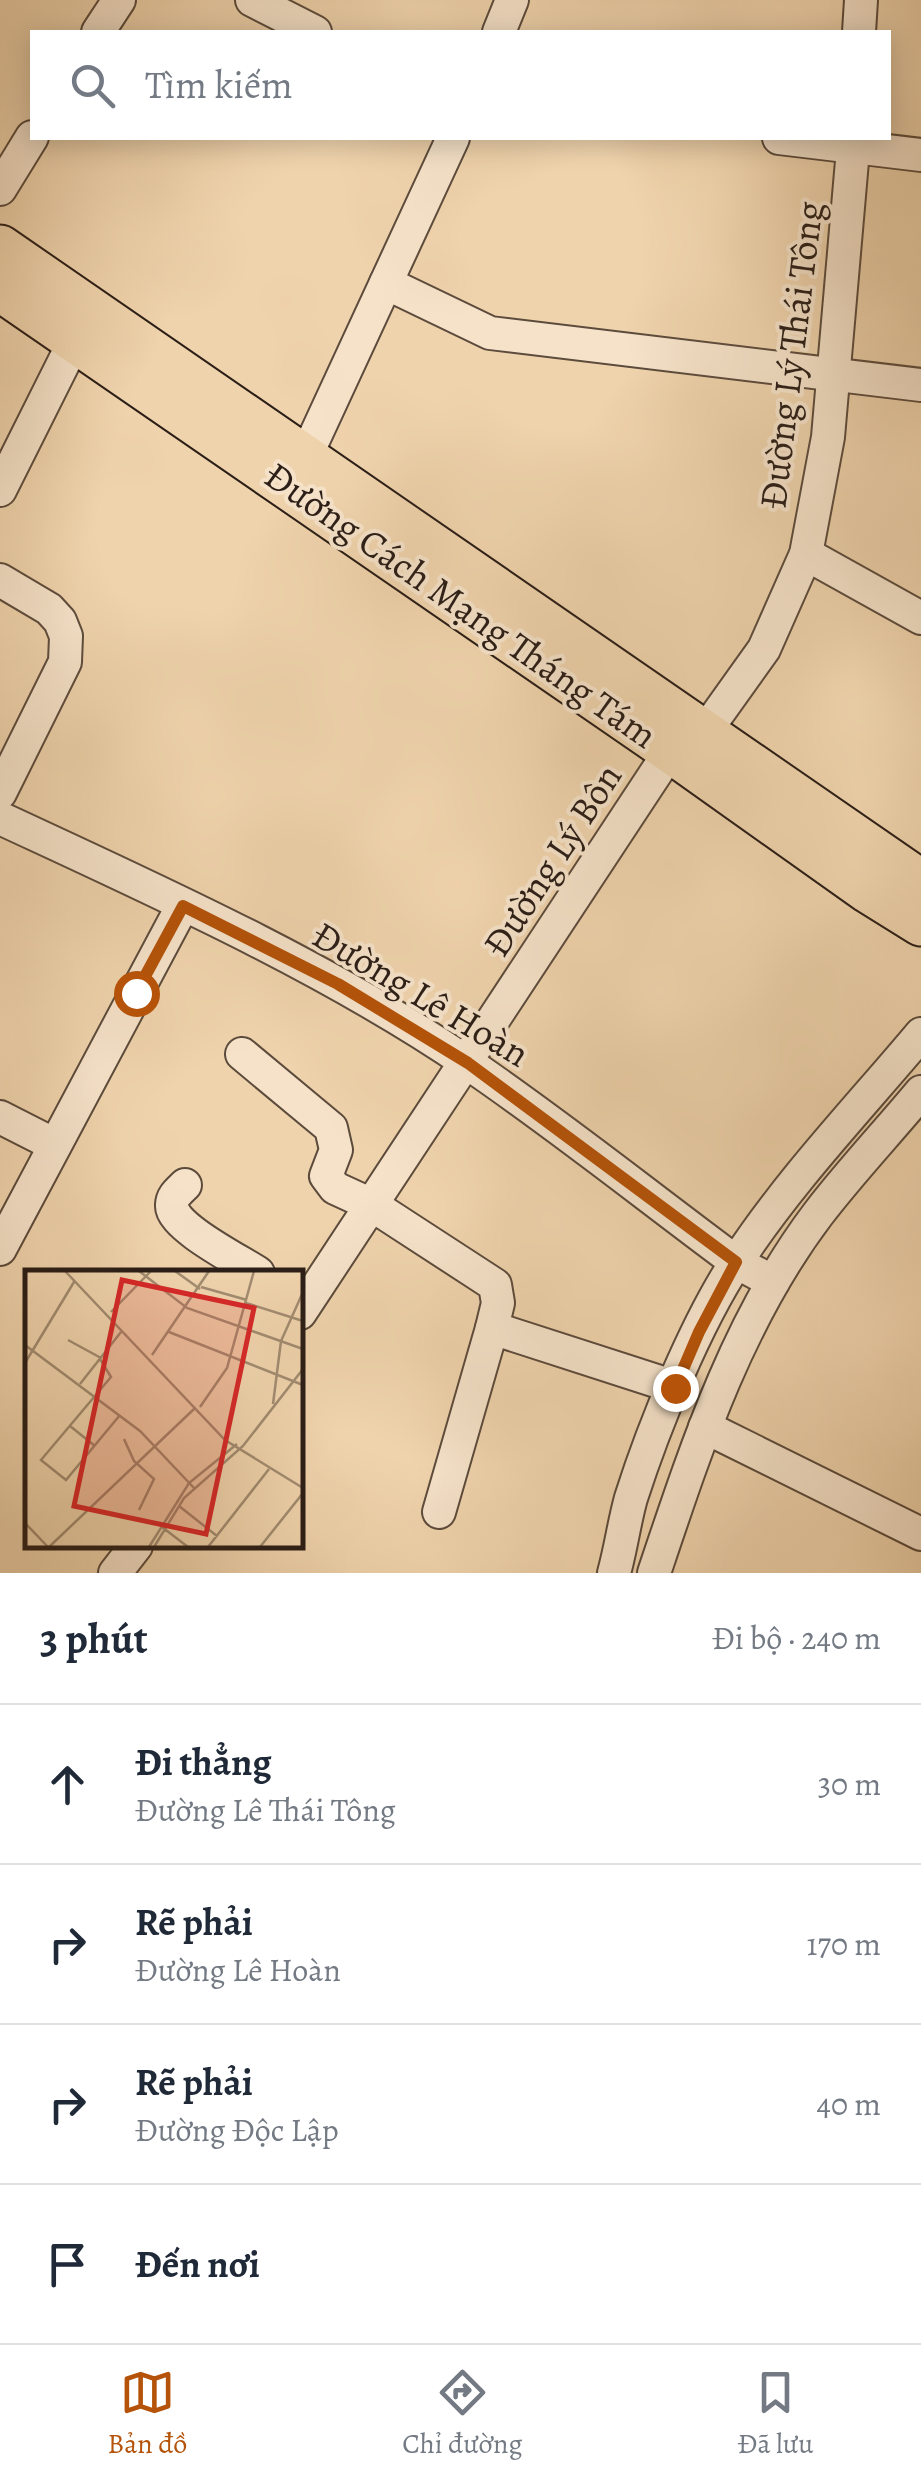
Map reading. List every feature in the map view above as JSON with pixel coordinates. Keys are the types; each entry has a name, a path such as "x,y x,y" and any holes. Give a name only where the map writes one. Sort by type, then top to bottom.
{"highway":[{"name":"Đường Cách Mạng Tháng Tám","path":"0,248 306,458 687,742 868,890 921,923"},
{"name":"Đường Cách Mạng Tháng Tám","path":"0,288 687,742 921,882"}],"street":[{"path":"99,30 119,0"},
{"path":"252,0 311,30"},
{"path":"500,30 512,0"},
{"path":"859,30 861,0"},
{"path":"0,189 30,140"},
{"path":"306,458 452,140"},
{"path":"816,140 854,142 921,155"},
{"name":"Đường Lý Thái Tông","path":"687,742 764,649 806,554 828,437 854,142"},
{"path":"386,283 490,333 921,385"},
{"path":"0,490 76,340"},
{"path":"806,554 921,618"},
{"path":"0,580 49,609 66,636 65,662 0,793"},
{"name":"Đường Lý Bôn","path":"302,1306 687,742"},
{"name":"Đường Lê Hoàn","path":"0,818 338,984 468,1063 736,1262 773,1282"},
{"path":"0,1250 183,906"},
{"path":"614,1573 631,1500 699,1332 736,1262 786,1194 921,1034"},
{"path":"242,1054 330,1128 336,1150 326,1176 335,1188 372,1205 488,1278 498,1293 492,1328 439,1512"},
{"path":"654,1573 728,1367 773,1282 817,1214 921,1092"},
{"path":"0,1117 56,1145"},
{"path":"185,1185 174,1196 172,1206 180,1224 253,1270"},
{"path":"492,1328 675,1388"},
{"path":"705,1427 921,1534"},
{"path":"116,1573 135,1548"}],"route":[{"path":"136,993 183,906 338,984 468,1063 736,1262 675,1388"}]}
